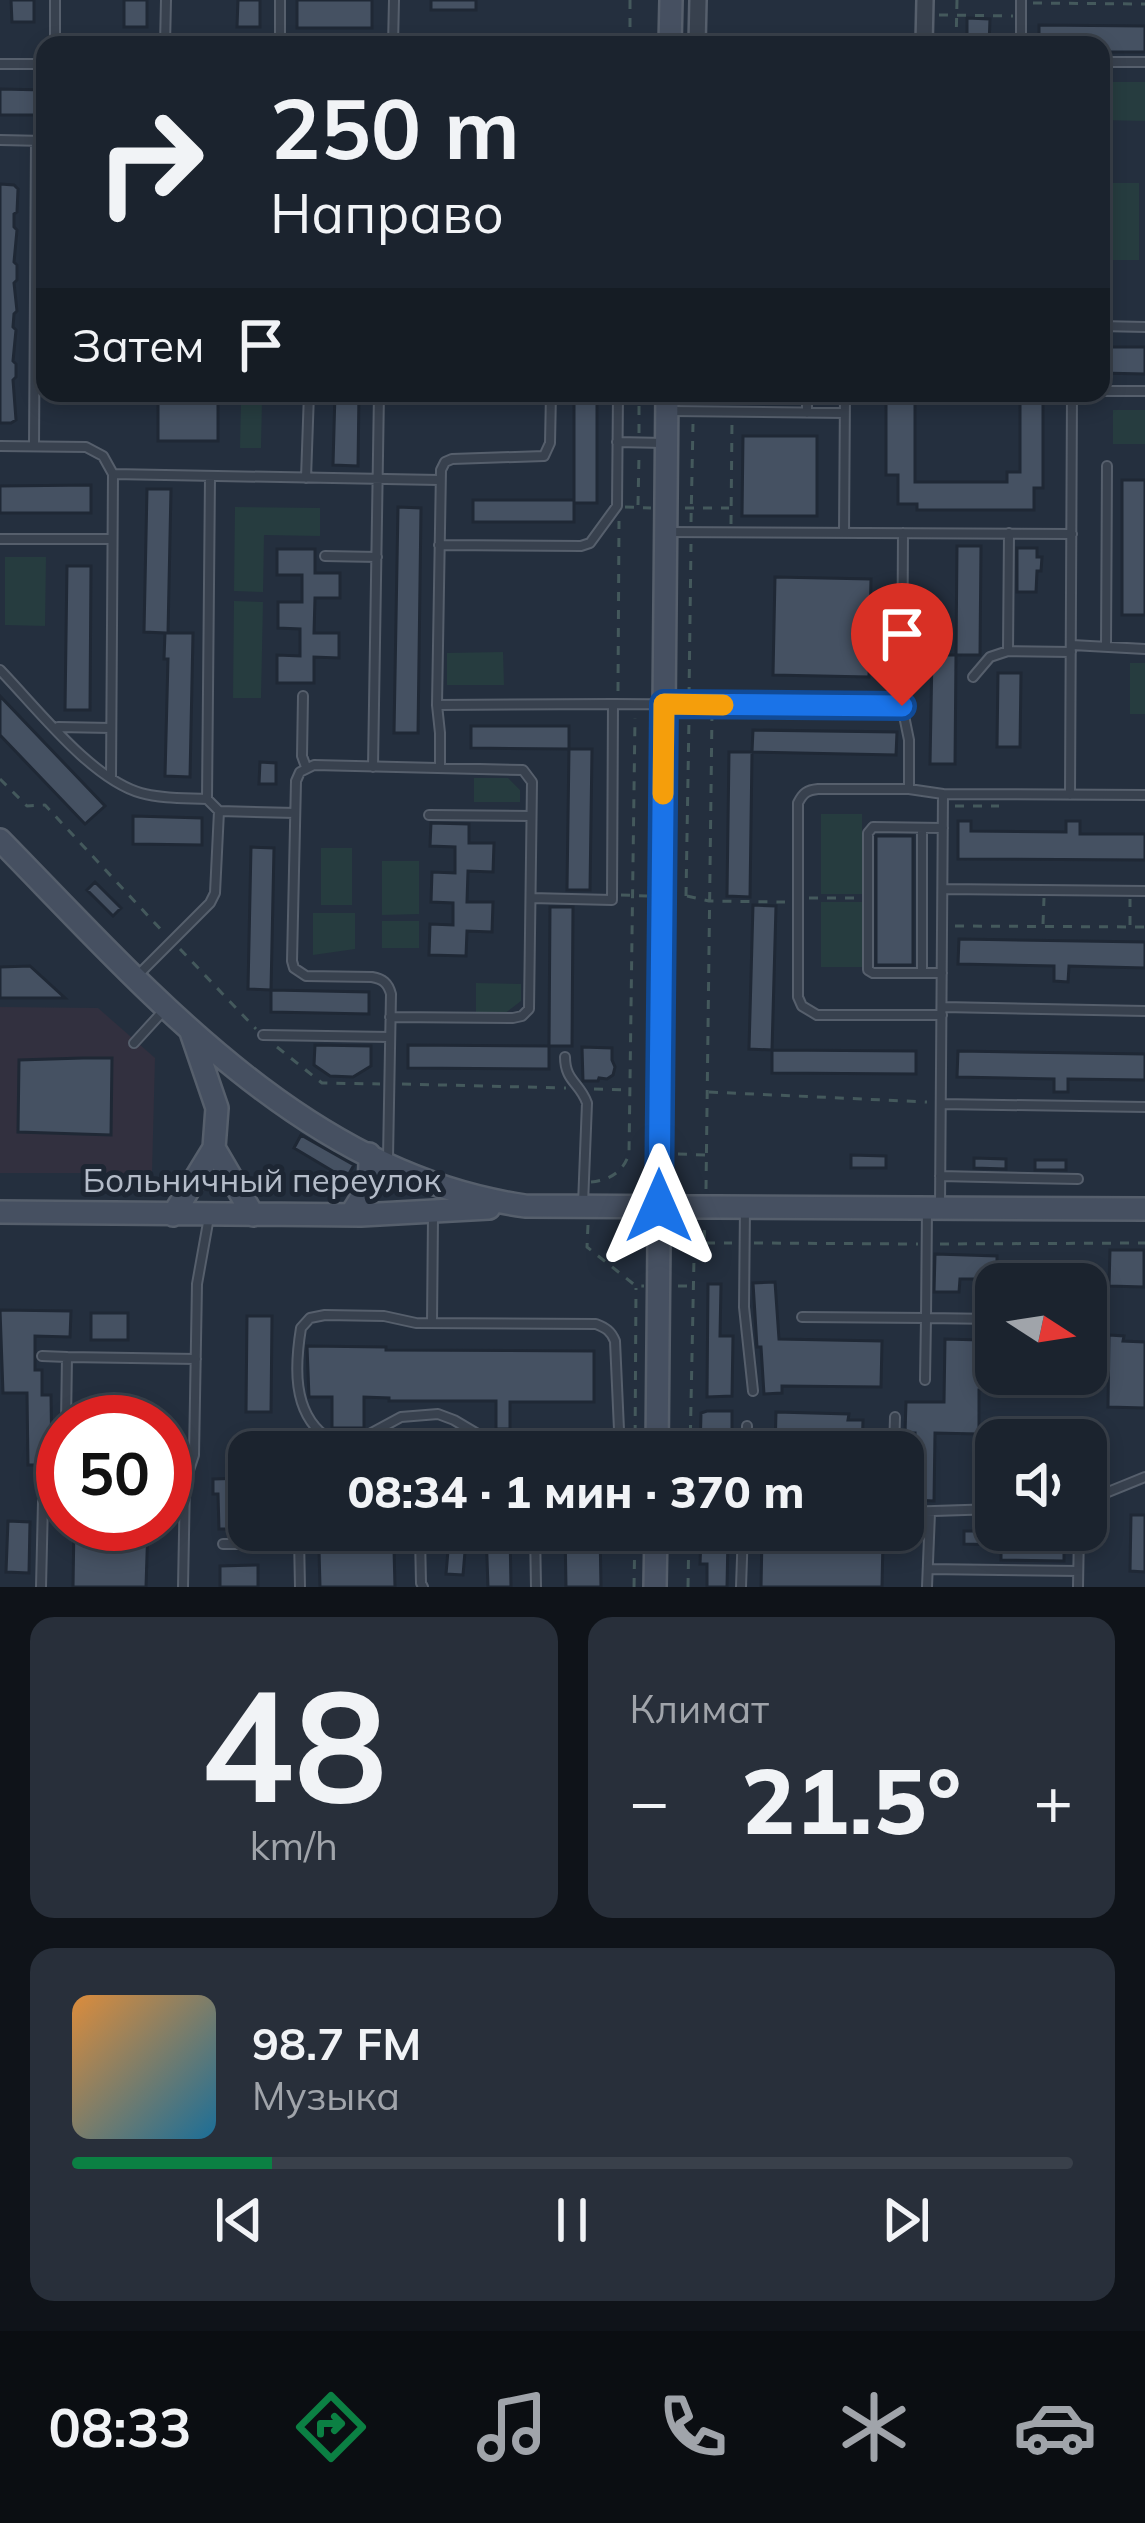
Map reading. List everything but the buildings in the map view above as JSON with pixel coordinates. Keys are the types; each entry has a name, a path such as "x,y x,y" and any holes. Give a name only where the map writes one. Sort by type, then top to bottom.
{"street":[{"path":"670,0 670,36"},
{"path":"698,0 698,36"},
{"path":"656,1431 648,1286 659,1206 667,402"},
{"path":"0,840 135,978 254,1083 378,1159 448,1190 525,1206 1145,1209"},
{"path":"173,1215 214,1148 217,1108 191,1031"},
{"path":"217,1108 254,1083"},
{"path":"214,1148 253,1215"},
{"path":"350,1215 378,1159"},
{"name":"Больничный переулок","path":"0,1212 350,1215 525,1206"},
{"path":"656,1551 656,1587"}],"lane":[{"path":"55,0 55,36"},
{"path":"165,36 166,0"},
{"path":"280,0 280,36"},
{"path":"393,36 394,0"},
{"path":"1021,36 1022,1"},
{"path":"1110,62 1145,62"},
{"path":"0,64 36,64"},
{"path":"0,140 36,141"},
{"path":"1110,326 1145,326"},
{"path":"34,446 36,359"},
{"path":"1110,391 1145,392"},
{"path":"306,478 309,402"},
{"path":"374,766 379,402"},
{"path":"440,767 439,480 445,462 452,459 544,456 550,442 551,402"},
{"path":"438,545 590,543 617,506 618,402"},
{"path":"667,402 693,411 844,413"},
{"path":"807,402 807,413"},
{"path":"844,402 844,533"},
{"path":"1070,795 1072,402"},
{"path":"617,442 666,443"},
{"path":"0,446 96,449 110,464 110,778"},
{"path":"1106,647 1107,466"},
{"path":"113,474 439,480"},
{"path":"207,799 210,476"},
{"path":"666,532 1072,534"},
{"path":"903,533 902,706 909,740 910,789"},
{"path":"1008,651 1009,533"},
{"path":"0,539 112,539"},
{"path":"326,556 376,557"},
{"path":"973,677 991,657 1008,651 1145,649"},
{"path":"0,670 110,778 145,794 207,799 219,812 215,893 135,978"},
{"path":"303,696 306,767"},
{"path":"531,898 612,899 613,704"},
{"path":"437,705 902,706"},
{"path":"55,727 110,728"},
{"path":"306,767 524,770 532,782 529,1009 513,1018 390,1017"},
{"path":"306,767 296,781 292,961 306,976 380,978 388,985 389,1084 378,1159"},
{"path":"1145,795 818,789 808,790 798,803 799,997 810,1013 1145,1011"},
{"path":"925,1381 933,1207 940,1176 943,794"},
{"path":"219,812 295,813"},
{"path":"429,815 531,816"},
{"path":"942,973 868,970 868,898 870,828 943,828"},
{"path":"922,828 922,973"},
{"path":"943,889 1145,891"},
{"path":"134,1043 166,1007"},
{"path":"263,1035 390,1037"},
{"path":"565,1057 566,1072 587,1103 583,1206"},
{"path":"941,1104 1145,1107"},
{"path":"940,1176 1078,1179"},
{"path":"746,1206 744,1307 753,1391"},
{"path":"432,1323 433,1212"},
{"path":"192,1461 197,1284 209,1215"},
{"path":"318,1431 302,1407 298,1390 304,1323 316,1316 372,1315 416,1323 596,1324 605,1328 615,1341 619,1431"},
{"path":"802,1317 975,1319"},
{"path":"42,1356 196,1360"},
{"path":"67,1395 68,1357"},
{"path":"375,1431 400,1417 438,1414 473,1431"},
{"path":"895,1417 895,1431"},
{"path":"747,1426 747,1431"},
{"path":"1107,1492 1145,1477"},
{"path":"924,1514 975,1511"},
{"path":"927,1587 930,1514"},
{"path":"223,1544 228,1544"},
{"path":"41,1587 42,1551"},
{"path":"183,1587 184,1551"},
{"path":"299,1551 300,1587"},
{"path":"421,1551 422,1586"},
{"path":"535,1551 536,1587"},
{"path":"741,1587 742,1551"},
{"path":"1078,1551 1078,1587"},
{"path":"928,1569 1078,1571"}],"path":[{"path":"630,0 630,36"},
{"path":"956,36 957,0"},
{"path":"1022,1 1145,4"},
{"path":"925,8 957,15 1021,16"},
{"path":"693,411 686,896 710,901 868,898"},
{"path":"731,532 732,412"},
{"path":"589,1182 608,1179 626,1165 629,1154 635,712 618,695 619,506"},
{"path":"714,508 731,508"},
{"path":"706,1154 712,705"},
{"path":"0,778 27,806 45,806 263,1035 322,1083 630,1090"},
{"path":"1043,926 1044,890"},
{"path":"1130,891 1130,927"},
{"path":"613,895 662,896"},
{"path":"943,926 1145,927"},
{"path":"707,1092 941,1104"},
{"path":"690,1431 694,1258 704,1243"},
{"path":"587,1247 648,1286 694,1286"},
{"path":"637,1431 648,1286"},
{"path":"634,1551 634,1587"},
{"path":"688,1587 689,1551"}],"shaded area":[{"path":"0,1007 98,1008 155,1058 152,1173 0,1173"}],"green space":[{"path":"1110,82 1145,82 1145,121 1110,120"},
{"path":"1110,183 1139,183 1139,260 1110,260"},
{"path":"241,402 262,402 261,448 240,448"},
{"path":"1113,410 1145,410 1145,444 1113,444"},
{"path":"235,507 320,508 320,536 264,535 263,592 234,591"},
{"path":"5,557 46,557 45,626 5,625"},
{"path":"234,601 263,602 261,698 233,698"},
{"path":"503,652 504,685 447,685 447,653"},
{"path":"1130,663 1145,663 1145,714 1130,714"},
{"path":"474,778 508,778 520,790 520,802 474,802"},
{"path":"821,814 862,814 862,894 821,894"},
{"path":"321,848 352,848 352,905 321,905"},
{"path":"382,861 419,861 419,914 382,915"},
{"path":"821,902 862,902 862,967 821,967"},
{"path":"313,913 355,913 355,949 313,955"},
{"path":"382,921 419,921 419,948 382,948"},
{"path":"476,983 521,984 521,1001 504,1014 476,1013"}],"slow traffic":[{"path":"663,794 664,704 723,705"}],"route":[{"path":"659,1206 664,704 902,706"}]}
